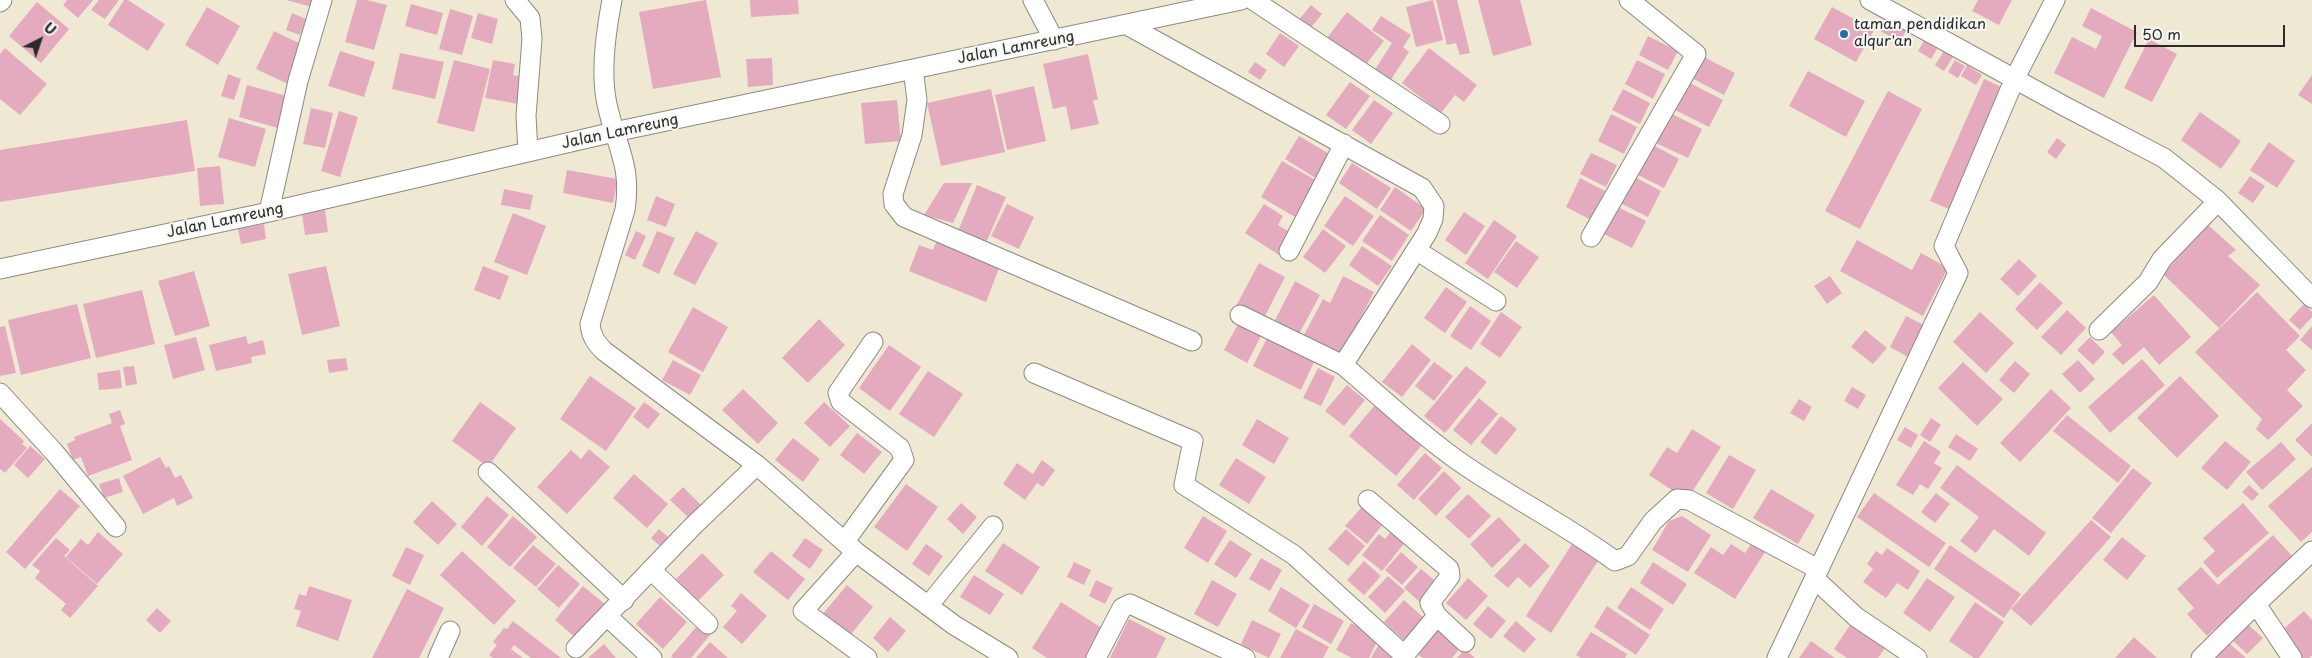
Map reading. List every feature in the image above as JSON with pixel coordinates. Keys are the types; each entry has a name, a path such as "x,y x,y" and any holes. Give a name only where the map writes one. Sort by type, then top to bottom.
{"street":[{"path":"269,212 298,80 322,0"},
{"path":"515,0 530,18 532,39 526,116 528,152"},
{"path":"612,0 607,29 606,102 625,164 628,191 624,210 591,316 591,334 604,351 757,465 850,547 928,606 1008,658"},
{"path":"1033,0 1054,40"},
{"name":"Jalan Lamreung","path":"0,269 269,212 614,132 1241,0"},
{"path":"1252,0 1440,124"},
{"path":"1591,237 1696,54 1629,0"},
{"path":"1870,0 2164,158 2218,201 2310,292"},
{"path":"1778,658 1958,273 1944,246 2016,78 2055,0"},
{"path":"1127,25 1422,188 1430,197 1434,206 1433,219 1416,250 1343,365"},
{"path":"913,69 917,100 912,135 893,194 894,204 904,217 1192,341"},
{"path":"1289,251 1344,144"},
{"path":"2099,330 2148,282 2162,259 2218,201"},
{"path":"1416,250 1496,301"},
{"path":"1240,315 1343,365 1455,459 1615,561 1628,556 1652,521 1677,499 1689,500 1817,574 1856,617 1918,658"},
{"path":"867,658 803,612 850,547 904,460 900,448 838,397 838,393 873,342"},
{"path":"1034,374 1193,440 1184,485 1294,555 1403,657 1437,616"},
{"path":"0,393 54,452 116,527"},
{"path":"576,648 608,617 651,570 757,465"},
{"path":"488,472 624,600"},
{"path":"1368,500 1449,569 1450,576 1430,603 1437,616 1465,642"},
{"path":"928,606 993,526"},
{"path":"2200,658 2312,551"},
{"path":"651,570 708,624"},
{"path":"1096,658 1122,608 1130,604 1245,658"},
{"path":"2256,604 2292,658"},
{"path":"608,617 652,658"},
{"path":"438,658 450,631"}],"building":[{"path":"67,0 93,0 78,18 63,5"},
{"path":"99,0 119,0 105,19 91,10"},
{"path":"124,0 128,0 165,24 148,51 108,25"},
{"path":"286,0 313,0 312,7"},
{"path":"357,0 367,0 387,5 374,50 345,42"},
{"path":"706,0 721,77 653,89 639,12"},
{"path":"750,0 798,0 799,14 751,17"},
{"path":"1433,0 1443,40 1416,47 1406,7"},
{"path":"1436,0 1457,0 1470,53 1460,55 1456,43 1447,45"},
{"path":"1478,0 1520,0 1532,45 1493,56"},
{"path":"1978,0 2012,0 1999,25 1972,11"},
{"path":"37,2 69,29 41,63 9,36"},
{"path":"411,4 443,13 437,35 405,26"},
{"path":"1311,5 1322,14 1309,30 1298,21"},
{"path":"207,7 240,26 218,65 185,45"},
{"name":"taman pendidikan alqur'an","path":"1832,7 1874,30 1856,62 1814,39"},
{"path":"2091,8 2137,32 2104,98 2054,73 2072,37 2096,49 2102,36 2082,26"},
{"path":"450,9 473,16 462,55 439,49"},
{"path":"1347,12 1384,41 1364,67 1327,38"},
{"path":"292,13 306,19 300,35 286,30"},
{"path":"478,13 498,19 492,44 471,38"},
{"path":"1381,16 1411,35 1403,47 1409,52 1390,81 1374,71 1392,43 1372,30"},
{"path":"1888,16 1908,27 1900,42 1880,31"},
{"path":"274,31 305,46 288,84 256,69"},
{"path":"1280,33 1299,46 1284,67 1266,54"},
{"path":"1648,36 1678,51 1668,70 1639,55"},
{"path":"2149,39 2177,54 2152,102 2124,88"},
{"path":"1924,41 1937,49 1931,59 1918,51"},
{"path":"5,48 47,84 20,115 0,99 0,54"},
{"path":"1429,48 1477,85 1464,102 1455,95 1441,113 1402,83"},
{"path":"340,51 375,62 364,97 328,86"},
{"path":"1944,51 1953,57 1944,71 1935,65"},
{"path":"400,53 444,62 435,99 392,89"},
{"path":"1088,54 1098,100 1093,100 1099,124 1071,130 1066,106 1053,109 1043,64"},
{"path":"1698,54 1735,73 1724,95 1688,76"},
{"path":"772,58 773,85 748,87 746,59"},
{"path":"454,60 490,69 474,132 437,123"},
{"path":"493,60 515,64 513,75 523,77 518,104 485,98"},
{"path":"1637,60 1665,74 1653,99 1625,84"},
{"path":"1955,60 1965,66 1958,78 1948,72"},
{"path":"1255,62 1267,70 1260,80 1248,72"},
{"path":"1967,65 1982,75 1976,85 1961,76"},
{"path":"1808,71 1865,101 1846,137 1789,106"},
{"path":"228,74 241,79 234,100 221,96"},
{"path":"2312,75 2312,104 2298,95"},
{"path":"1984,79 2004,88 1951,210 1930,201"},
{"path":"1686,81 1723,100 1709,127 1673,109"},
{"path":"1350,82 1370,96 1346,129 1326,115"},
{"path":"247,85 294,98 285,130 239,117"},
{"path":"1034,86 1046,141 1007,150 995,95"},
{"path":"991,89 1005,152 941,166 927,103"},
{"path":"1623,89 1650,103 1640,124 1612,110"},
{"path":"1888,91 1922,109 1860,229 1825,211"},
{"path":"897,100 901,141 865,144 861,103"},
{"path":"1374,100 1393,113 1371,144 1352,130"},
{"path":"311,108 333,113 325,148 303,144"},
{"path":"339,111 358,117 340,177 321,171"},
{"path":"2200,112 2241,141 2221,169 2181,140"},
{"path":"1670,113 1702,129 1688,158 1656,143"},
{"path":"1611,114 1637,127 1624,154 1598,141"},
{"path":"229,118 266,129 255,167 218,157"},
{"path":"187,120 195,171 0,202 0,150"},
{"path":"1299,136 1331,155 1317,179 1285,159"},
{"path":"2057,138 2066,145 2056,159 2047,152"},
{"path":"2269,142 2295,161 2277,188 2250,170"},
{"path":"1651,144 1679,159 1664,188 1636,174"},
{"path":"1591,153 1617,165 1606,187 1580,174"},
{"path":"1282,161 1317,181 1295,217 1261,197"},
{"path":"1352,163 1391,188 1377,209 1339,183"},
{"path":"220,166 224,204 200,206 197,168"},
{"path":"567,170 618,179 613,203 563,193"},
{"path":"1633,176 1661,191 1648,217 1620,203"},
{"path":"2250,176 2265,186 2253,203 2238,193"},
{"path":"1580,178 1605,191 1591,220 1566,207"},
{"path":"944,183 972,183 953,223 924,215"},
{"path":"977,185 1006,197 986,243 958,231"},
{"path":"1395,187 1426,209 1411,231 1380,210"},
{"path":"504,189 533,195 530,210 501,205"},
{"path":"656,196 675,204 666,227 647,220"},
{"path":"1345,196 1374,216 1353,246 1324,226"},
{"path":"1007,204 1034,217 1019,249 991,236"},
{"path":"1264,204 1283,216 1278,225 1293,234 1279,255 1245,233"},
{"path":"1618,207 1646,221 1632,248 1604,234"},
{"path":"325,210 328,232 305,235 302,213"},
{"path":"1464,212 1485,226 1466,255 1445,240"},
{"path":"513,213 546,226 527,275 494,262"},
{"path":"1380,215 1409,235 1392,261 1362,241"},
{"path":"1494,220 1517,236 1488,279 1465,263"},
{"path":"264,224 266,239 241,244 238,229"},
{"path":"2208,225 2236,250 2228,256 2260,285 2219,328 2163,274"},
{"path":"1323,229 1346,246 1325,273 1303,257"},
{"path":"636,231 646,236 635,260 625,255"},
{"path":"657,231 675,238 659,274 642,266"},
{"path":"696,231 718,243 695,285 673,274"},
{"path":"937,240 1000,266 986,302 909,271 919,245 933,250"},
{"path":"1857,240 1912,270 1921,253 1948,268 1923,316 1840,271"},
{"path":"1516,241 1539,257 1517,288 1494,272"},
{"path":"1362,246 1392,266 1378,286 1349,265"},
{"path":"2019,259 2037,276 2018,296 2000,279"},
{"path":"1259,263 1285,277 1263,320 1236,306"},
{"path":"326,266 340,326 302,335 288,274"},
{"path":"483,266 509,276 500,300 474,290"},
{"path":"194,271 210,326 175,336 158,281"},
{"path":"1343,276 1374,292 1341,355 1304,335 1323,299 1330,303"},
{"path":"1830,276 1842,293 1827,304 1814,286"},
{"path":"1295,281 1320,295 1299,334 1275,320"},
{"path":"2040,282 2063,303 2037,330 2015,309"},
{"path":"1446,287 1467,302 1445,333 1424,318"},
{"path":"142,290 155,344 96,358 83,304"},
{"path":"2257,292 2300,336 2286,350 2306,370 2287,390 2303,406 2268,440 2256,429 2262,419 2195,352"},
{"path":"2154,295 2191,337 2159,365 2144,347 2123,365 2112,354 2122,345 2111,332"},
{"path":"77,304 91,358 21,375 8,320"},
{"path":"2304,304 2312,312 2312,317 2300,330 2289,320"},
{"path":"1470,306 1491,321 1471,350 1450,336"},
{"path":"693,307 728,327 703,372 668,352"},
{"path":"2067,310 2086,328 2061,355 2041,337"},
{"path":"1501,312 1522,327 1500,358 1480,344"},
{"path":"1980,312 2014,343 1986,373 1953,342"},
{"path":"1906,316 1926,326 1910,358 1890,347"},
{"path":"819,319 845,345 808,383 782,358"},
{"path":"1238,324 1261,336 1247,363 1224,350"},
{"path":"5,326 16,373 0,376 0,327"},
{"path":"2312,326 2312,350 2300,340"},
{"path":"1865,330 1887,348 1873,364 1851,347"},
{"path":"246,336 248,344 263,340 266,354 251,357 252,363 216,371 209,345"},
{"path":"1268,336 1315,360 1301,390 1253,366"},
{"path":"196,337 205,370 173,379 164,345"},
{"path":"2090,337 2105,352 2093,365 2077,350"},
{"path":"1412,344 1431,360 1402,397 1382,382"},
{"path":"889,345 921,367 890,411 859,388"},
{"path":"346,358 348,370 329,373 327,360"},
{"path":"2142,359 2165,385 2110,433 2088,407"},
{"path":"673,360 701,375 690,395 662,380"},
{"path":"2078,360 2095,379 2080,393 2062,374"},
{"path":"2015,361 2030,374 2014,393 1999,380"},
{"path":"1434,362 1453,376 1434,401 1415,386"},
{"path":"1963,362 2003,399 1977,426 1938,388"},
{"path":"134,366 137,384 126,386 123,367"},
{"path":"1466,366 1487,382 1445,433 1424,416"},
{"path":"1318,368 1335,377 1321,406 1303,398"},
{"path":"120,370 122,388 99,390 97,373"},
{"path":"928,371 963,394 934,437 899,414"},
{"path":"590,376 636,408 606,451 560,419"},
{"path":"2180,376 2219,416 2177,458 2137,418"},
{"path":"1347,385 1365,400 1344,426 1325,411"},
{"path":"1852,387 1866,395 1858,409 1844,401"},
{"path":"743,389 778,423 758,444 722,410"},
{"path":"2051,389 2071,408 2020,462 2000,443"},
{"path":"1479,398 1498,414 1471,445 1453,430"},
{"path":"1799,399 1812,407 1804,421 1790,413"},
{"path":"480,402 516,428 488,467 452,441"},
{"path":"644,402 660,414 648,429 633,417"},
{"path":"824,402 850,426 830,447 804,423"},
{"path":"1375,405 1422,445 1396,476 1349,436"},
{"path":"120,410 125,424 120,426 132,460 88,476 81,457 73,460 67,444 75,440 74,437 112,423 109,414"},
{"path":"2067,415 2131,466 2118,483 2053,431"},
{"path":"1501,416 1517,429 1496,455 1480,442"},
{"path":"1931,418 1941,425 1930,442 1920,435"},
{"path":"0,419 24,441 22,444 27,448 5,473 0,469"},
{"path":"1257,419 1289,438 1274,464 1242,445"},
{"path":"2312,423 2312,457 2295,440"},
{"path":"1905,427 1918,435 1911,448 1897,440"},
{"path":"1692,429 1721,447 1687,500 1649,475 1667,447 1677,453"},
{"path":"857,433 882,452 864,474 840,455"},
{"path":"1956,434 1978,449 1970,461 1948,447"},
{"path":"793,438 820,459 803,482 775,460"},
{"path":"1924,441 1941,452 1934,463 1942,468 1928,489 1920,484 1913,495 1896,485"},
{"path":"2225,441 2251,462 2227,490 2201,468"},
{"path":"2281,442 2296,459 2262,490 2246,472"},
{"path":"30,446 45,459 28,478 14,465"},
{"path":"589,449 610,467 567,514 537,487 571,450 581,459"},
{"path":"1425,453 1442,468 1414,500 1397,485"},
{"path":"1729,455 1756,470 1733,509 1706,493"},
{"path":"160,457 166,468 169,466 175,478 181,475 193,498 177,506 174,498 143,514 123,476"},
{"path":"1236,458 1266,477 1249,504 1219,485"},
{"path":"1042,460 1055,470 1043,487 1037,483 1025,500 1003,484 1017,463 1033,474"},
{"path":"1957,465 2046,533 2029,556 1994,529 1976,553 1960,541 1979,517 1940,488"},
{"path":"2312,467 2312,532 2301,542 2268,506"},
{"path":"2133,468 2152,483 2111,533 2092,518"},
{"path":"1444,471 1461,488 1436,516 1418,499"},
{"path":"634,474 668,504 647,528 613,498"},
{"path":"119,478 123,492 104,498 99,484"},
{"path":"906,484 938,507 907,551 874,527"},
{"path":"2249,485 2259,494 2252,501 2242,492"},
{"path":"683,487 705,509 693,522 670,500"},
{"path":"60,489 80,506 25,569 6,552"},
{"path":"1771,489 1815,515 1798,544 1753,518"},
{"path":"1874,493 1946,543 1929,567 1857,517"},
{"path":"1936,493 1950,504 1935,523 1921,512"},
{"path":"1468,494 1491,516 1469,539 1445,517"},
{"path":"487,496 509,515 482,546 461,527"},
{"path":"432,501 457,524 438,545 413,522"},
{"path":"961,503 977,517 963,534 947,519"},
{"path":"2243,503 2269,533 2217,578 2203,562 2215,551 2203,538"},
{"path":"1362,507 1383,524 1367,544 1345,526"},
{"path":"513,516 537,537 510,567 487,547"},
{"path":"1203,516 1227,531 1208,563 1184,548"},
{"path":"1682,516 1711,535 1688,572 1652,550 1669,521"},
{"path":"1499,517 1521,540 1492,568 1470,544"},
{"path":"2091,520 2111,537 2031,626 2011,609"},
{"path":"659,529 669,538 661,547 651,538"},
{"path":"1346,529 1365,546 1348,566 1328,549"},
{"path":"1393,529 1407,540 1382,571 1362,555 1379,534 1385,539"},
{"path":"98,532 123,554 97,584 66,557 81,539 88,545"},
{"path":"2273,535 2294,558 2207,636 2187,614 2194,608 2177,589 2201,567 2218,585"},
{"path":"2122,537 2146,556 2127,580 2103,560"},
{"path":"56,538 70,550 64,556 98,586 70,618 61,610 66,604 35,578 40,571 32,565"},
{"path":"805,538 823,550 810,569 792,556"},
{"path":"1230,540 1252,554 1236,578 1214,564"},
{"path":"1753,541 1767,549 1735,599 1694,573 1711,547 1723,555 1731,544 1745,553"},
{"path":"1003,543 1040,567 1022,595 985,571"},
{"path":"1525,543 1550,566 1530,588 1518,577 1508,588 1494,576"},
{"path":"926,544 943,556 929,576 912,564"},
{"path":"1572,544 1598,561 1551,633 1526,616"},
{"path":"533,545 556,564 536,587 513,568"},
{"path":"1950,545 2021,594 2004,618 1934,569"},
{"path":"406,547 424,555 410,585 392,576"},
{"path":"1887,548 1920,571 1908,590 1897,583 1886,598 1863,582 1873,569 1867,564 1876,551 1882,555"},
{"path":"462,551 516,601 494,625 440,575"},
{"path":"771,551 805,579 788,600 753,572"},
{"path":"1401,552 1418,567 1402,585 1385,570"},
{"path":"702,553 724,575 696,603 674,581"},
{"path":"1261,558 1282,570 1270,591 1249,579"},
{"path":"1364,561 1381,576 1364,595 1347,580"},
{"path":"1074,562 1091,570 1084,585 1067,577"},
{"path":"1653,562 1687,584 1673,605 1640,583"},
{"path":"558,565 580,584 559,608 537,589"},
{"path":"1421,569 1438,583 1421,603 1404,588"},
{"path":"974,575 1004,594 990,615 960,597"},
{"path":"1388,576 1405,591 1385,613 1368,597"},
{"path":"1468,578 1488,596 1466,620 1446,603"},
{"path":"1927,578 1955,597 1930,632 1903,613"},
{"path":"1096,580 1113,588 1105,604 1089,596"},
{"path":"1212,580 1237,594 1218,627 1194,614"},
{"path":"847,585 873,607 848,638 821,616"},
{"path":"309,586 352,600 338,641 296,626 301,611 294,609 299,594 306,596"},
{"path":"583,586 606,605 577,639 555,620"},
{"path":"1281,587 1310,605 1296,628 1268,611"},
{"path":"1631,587 1664,609 1650,630 1617,608"},
{"path":"407,589 444,608 419,658 372,658"},
{"path":"741,593 767,616 742,644 723,627 737,611 731,606"},
{"path":"660,597 687,622 663,649 636,624"},
{"path":"1404,600 1425,619 1405,641 1384,622"},
{"path":"1061,602 1105,630 1088,658 1047,658 1032,648"},
{"path":"1975,602 2004,622 1979,658 1974,658 1949,641"},
{"path":"1314,604 1344,621 1331,644 1302,627"},
{"path":"1488,606 1506,621 1491,639 1473,624"},
{"path":"1607,606 1650,635 1636,655 1594,627"},
{"path":"157,608 171,621 160,633 146,620"},
{"path":"2304,611 2312,620 2312,655 2309,658 2302,658 2280,632"},
{"path":"890,617 906,631 888,652 873,638"},
{"path":"1129,619 1166,638 1156,658 1110,658"},
{"path":"1252,620 1281,634 1269,658 1241,644"},
{"path":"513,621 561,658 531,658 514,645 511,649 523,658 493,658 489,655 497,645 493,642 504,628 507,629"},
{"path":"1516,621 1536,639 1524,653 1503,636"},
{"path":"2244,621 2263,638 2247,654 2229,637"},
{"path":"1852,622 1887,645 1878,658 1847,658 1834,649"},
{"path":"1351,623 1379,637 1369,658 1352,658 1336,650"},
{"path":"698,625 710,635 691,658 673,658 671,656"},
{"path":"1296,629 1329,647 1323,658 1280,658"},
{"path":"1438,629 1461,647 1452,658 1423,658 1417,654"},
{"path":"1591,632 1627,654 1625,658 1581,658 1576,655"},
{"path":"2134,637 2157,658 2115,658"},
{"path":"1811,641 1835,658 1799,658"},
{"path":"710,642 728,658 696,658"},
{"path":"2229,643 2246,658 2215,658"},
{"path":"604,644 616,658 588,658"},
{"path":"1379,644 1394,658 1371,658"},
{"path":"1465,649 1475,658 1457,658"}],"place":[{"name":"taman pendidikan alqur'an","path":"1844,34"}]}
